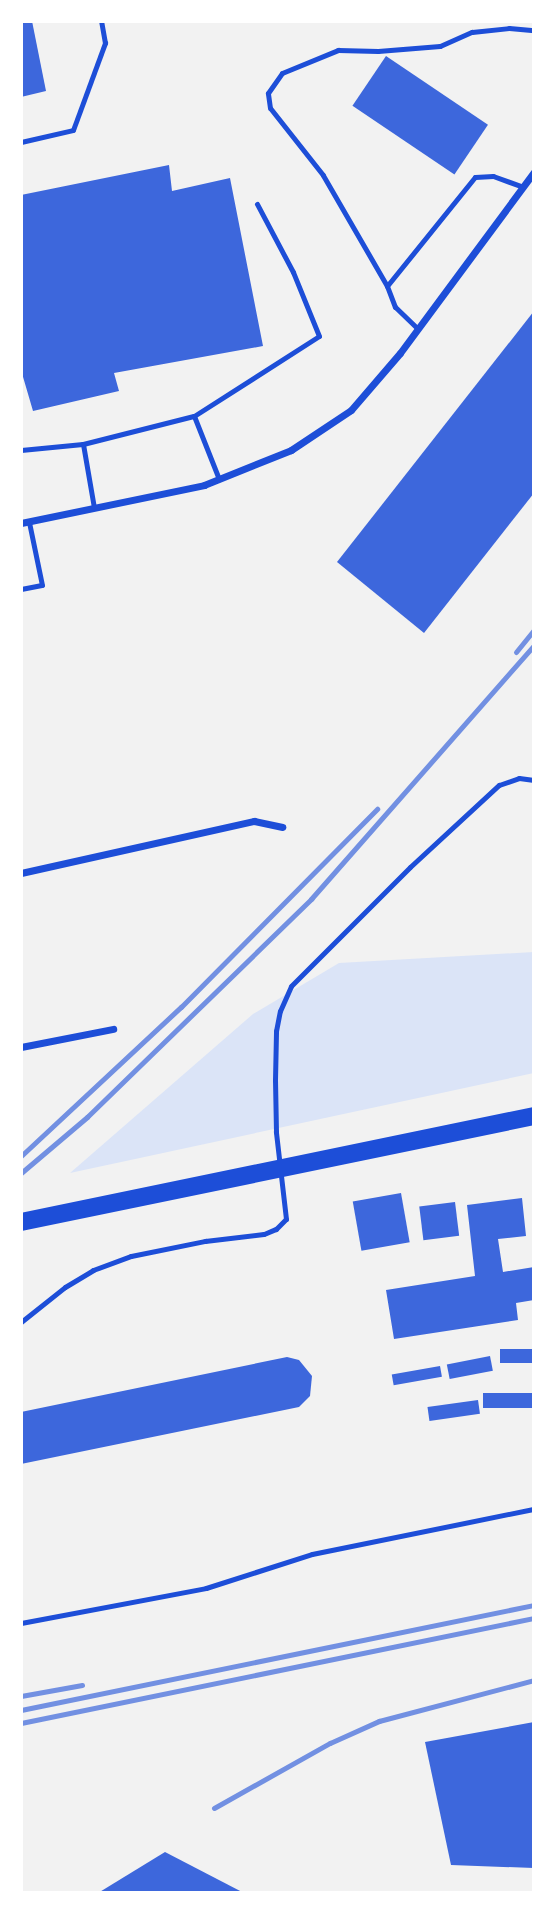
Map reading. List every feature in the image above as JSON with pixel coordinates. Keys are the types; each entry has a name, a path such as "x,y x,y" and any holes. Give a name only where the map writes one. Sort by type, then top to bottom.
{"main road":[{"path":"21,1222 534,1116"}],"street":[{"path":"25,522 204,485 291,450 351,410 418,329 534,172"},
{"path":"21,873 254,821 282,827"},
{"path":"21,1047 113,1029"}],"lane":[{"path":"21,142 73,130 105,43 100,21"},
{"path":"418,329 395,307 387,285 323,175 270,108 268,93 282,73 338,50 378,51 440,46 472,32 509,28 534,30"},
{"path":"387,285 475,177 493,177 523,187"},
{"path":"21,450 83,444 194,415 319,336 293,272 257,204"},
{"path":"194,415 207,442 219,479"},
{"path":"83,444 94,508"},
{"path":"21,589 42,585 25,522"},
{"path":"21,1322 65,1287 93,1270 131,1256 205,1241 264,1234 276,1229 286,1219 276,1132 276,1031 280,1011 291,986 410,867 499,785 519,778 534,780"},
{"path":"21,1623 206,1588 312,1554 534,1509"}],"shaded area":[{"path":"534,952 534,1073 70,1173 253,1014 339,963"}],"building":[{"path":"21,21 32,21 46,91 21,97"},
{"path":"386,56 488,125 454,175 352,106"},
{"path":"169,165 172,191 230,178 263,346 114,373 119,391 33,411 21,370 21,195"},
{"path":"534,311 534,493 424,633 337,562"},
{"path":"401,1193 410,1242 361,1251 353,1202"},
{"path":"522,1198 526,1236 498,1239 503,1272 534,1267 534,1300 516,1303 518,1320 394,1339 386,1290 475,1276 467,1205"},
{"path":"455,1202 459,1236 423,1240 419,1206"},
{"path":"500,1349 534,1349 534,1363 500,1363"},
{"path":"490,1356 493,1371 450,1379 447,1364"},
{"path":"287,1357 299,1360 312,1376 310,1396 299,1407 21,1464 21,1412"},
{"path":"440,1366 442,1377 394,1385 392,1375"},
{"path":"483,1393 534,1393 534,1408 483,1408"},
{"path":"478,1400 480,1414 429,1421 427,1407"},
{"path":"534,1722 534,1868 451,1865 425,1742"},
{"path":"165,1852 244,1893 98,1893"}],"railway":[{"path":"516,652 534,630"},
{"path":"21,1173 87,1117 311,899 534,645"},
{"path":"21,1156 181,1007 377,809"},
{"path":"21,1710 534,1605"},
{"path":"21,1723 534,1618"},
{"path":"214,1808 330,1743 379,1721 534,1680"},
{"path":"21,1696 82,1685"}]}
